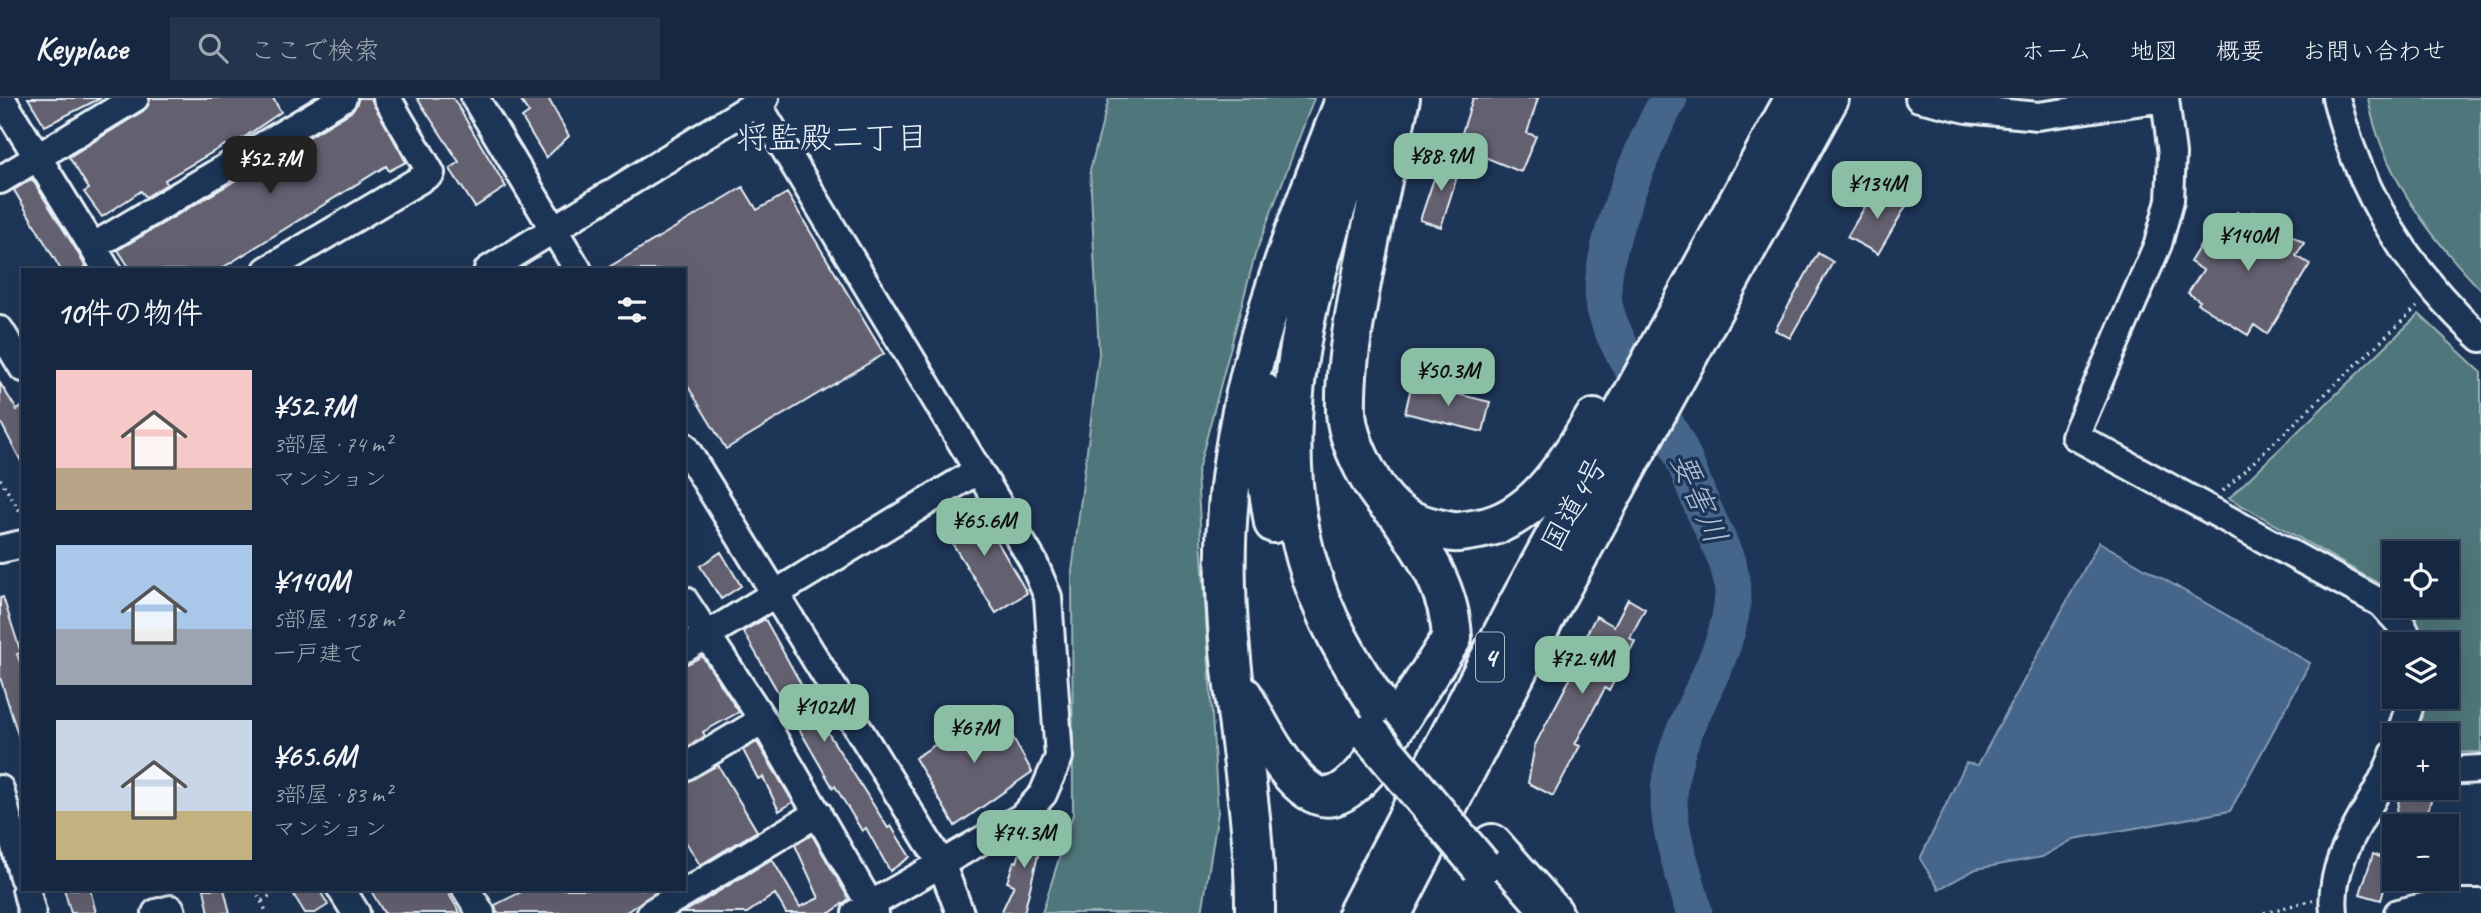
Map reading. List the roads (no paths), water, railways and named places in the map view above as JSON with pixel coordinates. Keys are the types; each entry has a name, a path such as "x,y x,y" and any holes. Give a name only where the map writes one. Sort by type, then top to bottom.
{"highway":[{"path":"1255,913 1256,865 1231,674 1226,585 1228,483 1246,380 1290,242 1346,98"},
{"path":"1377,98 1323,252 1300,348 1291,456 1296,510 1306,558 1320,597 1377,724"},
{"path":"1231,674 1272,749 1299,783 1314,793 1332,796 1354,784 1367,770 1451,638 1445,593 1426,555 1370,478 1353,445 1346,413 1349,349 1363,268 1400,98"},
{"path":"1397,512 1424,526 1456,533 1486,528 1518,514 1544,491 1567,462 1631,407 1661,355 1723,229 1813,107 1842,98"},
{"name":"国道4号","path":"1358,913 1513,614 1661,355 1813,107"},
{"path":"1290,242 1266,341 1262,391 1263,453 1272,517 1302,606 1331,668 1487,855 1553,913"},
{"name":"国道4号","path":"1392,913 1547,614 1631,407"},
{"path":"1421,913 1547,614"},
{"path":"1487,855 1522,913"}],"street":[{"path":"1,98 101,258 343,98"},
{"path":"0,180 135,98"},
{"path":"270,268 432,173 387,98"},
{"path":"475,98 577,268"},
{"path":"1919,98 1966,109 2038,116 2165,98 2172,154 2170,200 2158,244 2076,436 2381,603 2405,632"},
{"path":"2336,98 2354,158 2397,243 2425,280 2481,338"},
{"path":"491,268 761,101 1033,561 1048,597 1059,757 1043,794 1022,817 941,863 868,910 818,813 763,720 686,603"},
{"path":"0,330 21,365"},
{"path":"686,449 941,863 960,913"},
{"path":"686,648 978,471"},
{"path":"0,550 21,545"},
{"path":"686,766 763,720"},
{"path":"2459,770 2481,769"},
{"path":"2333,904 2341,854 2382,785"},
{"path":"0,789 21,869"},
{"path":"651,913 818,813"},
{"path":"26,891 32,913"},
{"path":"342,891 356,913"},
{"path":"2398,913 2440,903 2481,903"},
{"path":"156,913 171,909 172,913"}],"water":[{"path":"2099,542 2310,663 2230,811 2074,839 2042,857 1976,869 1939,889 1920,859 1966,763 1978,765"}],"waterway":[{"name":"要害川","path":"1669,98 1624,199 1607,256 1604,303 1614,335 1680,451 1726,559 1732,582 1730,620 1722,646 1679,746 1672,772 1669,799 1672,828 1694,913"}],"district":[{"name":"将監殿二丁目","path":"832,137"}]}
